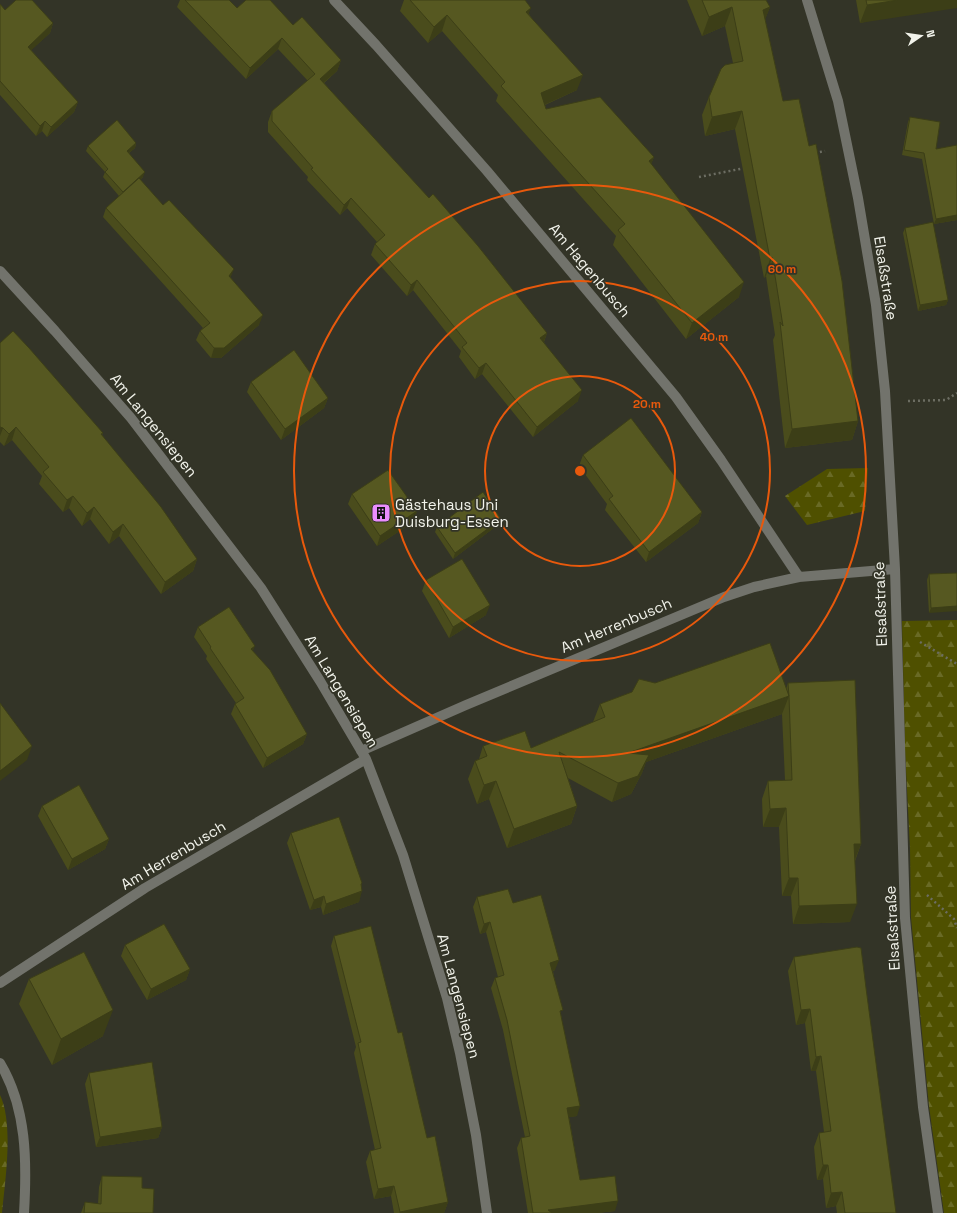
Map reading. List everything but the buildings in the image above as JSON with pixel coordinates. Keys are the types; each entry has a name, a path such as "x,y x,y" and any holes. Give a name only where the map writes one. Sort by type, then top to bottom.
{"street":[{"name":"Am Hagenbusch","path":"334,0 376,45 487,171 671,391 721,460 799,577"},
{"name":"Elsaßstraße","path":"807,0 838,101 858,198 876,305 885,402 895,569 903,874 910,985 923,1107 938,1213"},
{"name":"Am Langensiepen","path":"0,271 131,418 195,500 261,588 320,681 363,755 402,855 447,998 460,1053 476,1135 486,1213"},
{"name":"Am Herrenbusch","path":"0,983 145,888 363,755 698,607 754,587 799,577 895,569"},
{"path":"0,1063 10,1081 20,1108 25,1152 24,1213"}],"path":[{"path":"810,154 848,146"},
{"path":"699,177 751,166"},
{"path":"885,402 946,400 957,393"},
{"path":"897,628 957,664"},
{"path":"903,874 954,919 957,928"}],"green space":[{"path":"868,468 865,511 807,525 785,496 827,469"},
{"path":"957,620 957,1213 944,1213 929,1106 911,917 902,621"},
{"path":"0,1095 7,1121 8,1137 2,1213 0,1213"}],"place":[{"name":"Gästehaus Uni Duisburg-Essen","path":"381,513"}]}
